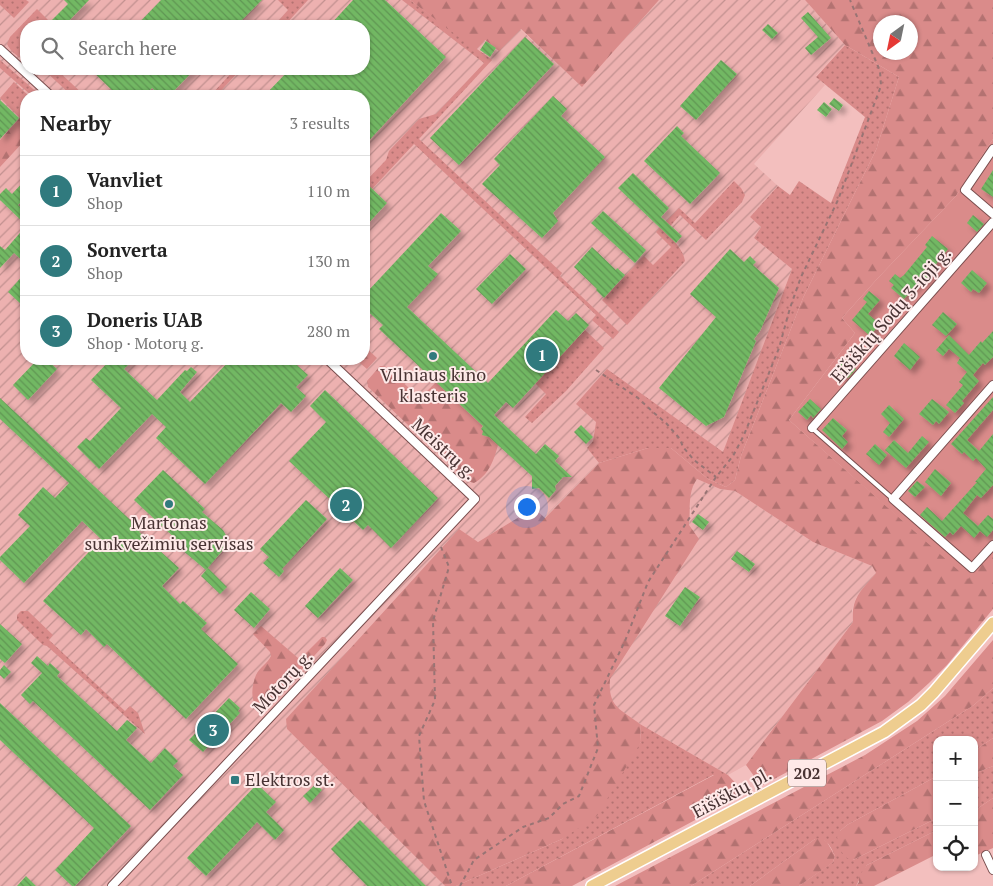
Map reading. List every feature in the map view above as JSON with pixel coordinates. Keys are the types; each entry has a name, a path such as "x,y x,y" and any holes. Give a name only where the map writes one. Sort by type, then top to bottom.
{"main road":[{"name":"Eišiškių pl.","path":"592,886 884,732 921,705 993,623"}],"street":[{"path":"0,49 20,67"},
{"path":"28,75 44,90"},
{"path":"993,148 965,190 993,214"},
{"name":"Eišiškių Sodų 3-ioji g.","path":"812,428 993,222"},
{"name":"Meistrų g.","path":"333,365 475,499"},
{"path":"993,385 893,499 972,568 993,544"},
{"name":"Motorų g.","path":"112,886 475,499"},
{"path":"986,855 993,870"}],"lane":[{"path":"812,428 893,499"}],"path":[{"path":"460,886 474,860 523,827 549,818 563,804 579,796 598,748 594,705 625,641 648,582 716,477 733,456 744,435 779,348 801,278 838,200 881,86 880,71 850,0"},
{"path":"596,370 638,398 666,423 694,460 716,477"},
{"path":"438,538 449,567 432,621 435,700 419,736 424,801 452,886"}],"shaded area":[{"path":"0,0 410,0 476,50 484,40 499,50 520,29 582,86 659,0 805,0 845,45 816,76 825,85 754,164 778,186 750,217 761,227 754,238 792,269 723,453 596,422 593,441 587,448 599,463 544,518 534,508 478,542 459,530 287,729 445,886 0,886","holes":["385,366 420,399 435,382 483,426 471,483 368,387"]},
{"path":"697,479 720,489 735,491 813,542 872,566 876,573 856,598 852,610 853,622 746,765 728,775 640,724 613,705 609,694 610,679 689,525 691,511 689,498 693,484"}],"green space":[{"path":"0,0 26,0 29,2 14,18 0,5"},
{"path":"278,0 308,0 290,20 279,20 288,10"},
{"path":"402,0 410,0 492,60 419,139 562,273 560,276 619,332 613,339 592,320 596,315 414,144 372,189 370,187 370,177 386,160 389,151 419,119 436,114 484,63"},
{"path":"410,0 659,0 582,87 521,29 499,51 485,40 476,50"},
{"path":"805,0 993,0 993,139 956,196 842,318 855,333 789,420 968,578 993,550 993,609 947,665 908,702 882,721 763,785 759,783 746,765 853,622 855,601 876,573 872,566 813,542 735,491 720,489 697,479 691,495 689,525 699,539 610,679 611,696 616,706 640,724 641,742 597,816 562,839 456,886 445,886 287,729 286,719 459,529 478,542 534,508 545,518 599,463 648,448 671,448 708,479 726,487 735,480 741,456 803,298 876,150 899,77 845,45"},
{"path":"37,9 48,20 26,20"},
{"path":"20,27 20,58 7,44 10,37"},
{"path":"845,45 899,77 876,150 803,298 741,456 735,480 726,487 708,479 671,448 648,448 599,463 587,448 593,441 596,422 576,404 607,369 723,452 792,269 754,238 761,227 750,217 778,186 790,195 799,181 831,203 865,117 816,77"},
{"path":"0,60 34,90 25,90 0,68"},
{"path":"49,75 62,75 79,90 66,90"},
{"path":"229,75 235,75 222,90 216,90"},
{"path":"14,82 23,90 20,90 20,118 0,98"},
{"path":"20,118 20,145 0,167 0,140"},
{"path":"993,139 993,550 968,579 789,420 855,333 842,318 956,196"},
{"path":"734,181 745,195 742,202 706,240 680,215 665,232 680,249 685,261 627,325 602,300 644,256 653,265 671,247 656,232 679,208 695,223"},
{"path":"585,330 604,348 566,391 532,423 525,417 546,394 535,383"},
{"path":"370,352 377,358 367,369 362,365 370,365"},
{"path":"380,366 385,366 420,398 436,382 483,426 481,429 498,445 493,462 484,476 474,483 467,481 368,387 367,381"},
{"path":"21,611 28,611 53,635 49,640 125,711 130,706 138,713 145,734 17,620 17,615"},
{"path":"261,626 298,658 303,656 322,637 325,637 327,640 264,711 259,709 252,696 256,675 271,656 270,652 253,634"},
{"path":"993,640 993,688 974,705 691,886 615,886 865,755 917,721 945,696"},
{"path":"993,688 993,738 978,748 978,736 933,736 933,778 847,825 840,831 853,860 933,820 933,832 867,865 856,886 799,886 833,862 835,856 830,846 825,841 815,839 750,886 691,886 974,705"},
{"path":"640,724 728,775 713,775 506,886 456,886 562,839 641,742"},
{"path":"993,738 993,766 978,772 978,748"},
{"path":"993,766 993,798 978,808 978,781 978,772"},
{"path":"714,775 728,775 742,790 740,796 572,886 506,886"},
{"path":"933,778 933,820 853,860 843,854 837,837 840,831 847,825"},
{"path":"993,798 993,848 978,855 978,826 978,808"},
{"path":"933,832 933,856 874,886 856,886 859,882 859,876 867,865"},
{"path":"821,838 827,842 835,856 833,862 799,886 750,886 815,839"}],"building":[{"path":"64,0 89,0 70,20 52,20 68,4"},
{"path":"161,0 262,0 242,20 142,20"},
{"path":"353,0 385,0 446,57 370,139 370,90 270,90 284,75 370,75 370,20 335,20"},
{"path":"808,12 831,38 811,55 805,48 818,37 801,18"},
{"path":"768,24 778,33 772,39 762,30"},
{"path":"525,37 554,64 459,165 430,138"},
{"path":"486,41 496,48 490,57 480,50"},
{"path":"721,60 737,74 696,120 680,106"},
{"path":"96,75 189,75 175,90 154,90 152,88 150,90 112,90"},
{"path":"553,96 567,109 561,116 605,157 553,213 558,221 542,238 482,184 500,165 494,159"},
{"path":"834,98 843,105 839,111 829,104"},
{"path":"0,100 19,118 0,139"},
{"path":"824,102 832,109 826,117 817,110"},
{"path":"677,126 684,133 681,136 720,173 690,204 644,161"},
{"path":"993,170 993,197 981,189"},
{"path":"633,173 669,208 661,217 682,236 676,243 618,188"},
{"path":"20,185 20,203 18,205 20,207 20,219 0,200 0,194 6,188 12,194"},
{"path":"370,187 387,203 370,221"},
{"path":"603,211 646,250 635,263 591,223"},
{"path":"441,213 461,231 428,266 438,274 407,307 488,383 556,310 568,321 576,313 589,325 513,408 506,402 494,415 536,454 545,444 559,456 555,461 572,477 563,477 555,486 556,490 549,498 539,488 532,489 532,476 489,437 482,435 483,431 481,429 483,426 379,329 383,325 370,313 370,289"},
{"path":"973,215 984,224 977,232 967,223"},
{"path":"20,233 20,258 14,253 0,268 0,246 5,250"},
{"path":"932,236 948,249 923,283 920,281 904,299 891,288 894,285 889,281 895,274 900,278 904,275 927,247 925,245"},
{"path":"592,247 616,270 617,268 625,275 604,298 574,267"},
{"path":"730,249 744,262 750,256 756,262 753,265 779,288 760,331 754,339 756,341 724,417 706,426 659,388 716,317 690,294"},
{"path":"510,254 526,269 492,304 476,289"},
{"path":"972,270 987,283 979,293 973,289 971,292 961,283"},
{"path":"20,279 20,303 8,292"},
{"path":"869,291 880,300 868,314 880,324 870,336 852,320 867,302 863,299"},
{"path":"943,312 957,324 946,336 932,325"},
{"path":"993,331 993,357 985,365 983,363 973,375 979,381 962,401 964,403 955,413 946,405 963,385 959,382 967,372 957,363 960,358 949,349 943,356 936,350 949,335 969,355"},
{"path":"904,343 920,357 910,370 894,356"},
{"path":"842,361 856,369 848,378 844,375 841,377 834,371"},
{"path":"32,365 53,365 57,369 28,400 13,385"},
{"path":"105,365 128,365 124,369 157,400 185,370 187,371 191,367 197,372 180,392 190,402 225,365 297,365 308,375 296,387 306,396 291,412 281,403 205,484 156,438 166,427 152,414 99,469 77,447 86,438 90,441 121,408 91,380"},
{"path":"325,390 438,498 391,548 368,525 363,530 289,461 326,422 310,406"},
{"path":"993,397 993,410 967,440 979,451 993,434 993,485 981,498 977,495 963,513 978,526 988,515 993,519 993,530 987,537 980,531 974,538 961,526 953,535 950,532 945,537 920,515 927,507 942,521 977,482 975,482 986,469 976,458 973,461 964,452 962,454 951,444"},
{"path":"0,398 179,568 162,586 180,604 183,601 207,623 201,629 238,664 186,719 107,644 104,647 86,629 81,635 43,601 101,539 82,521 24,583 0,560 0,557 30,526 18,515 43,487 55,498 69,483 0,419"},
{"path":"810,399 821,409 813,418 811,415 807,420 798,412"},
{"path":"932,399 949,412 939,424 936,421 933,425 919,414"},
{"path":"889,405 904,419 889,437 883,432 890,423 881,414"},
{"path":"833,418 847,430 842,436 848,442 842,449 822,430"},
{"path":"581,425 593,437 586,444 574,432"},
{"path":"922,436 929,442 906,468 885,450 894,440 908,453"},
{"path":"875,444 887,455 879,465 866,454"},
{"path":"935,469 951,483 941,496 925,482"},
{"path":"163,470 205,509 202,512 223,530 227,537 224,541 228,544 206,570 175,544 178,541 134,500"},
{"path":"917,481 925,487 915,497 908,491"},
{"path":"306,500 327,519 282,569 284,571 279,577 263,563 269,557 260,549"},
{"path":"698,514 709,522 703,530 692,522"},
{"path":"737,551 755,564 749,572 731,559"},
{"path":"208,568 227,587 220,594 201,576"},
{"path":"340,568 353,580 318,618 305,606"},
{"path":"685,587 700,597 680,626 665,616"},
{"path":"251,592 270,609 254,628 234,610"},
{"path":"0,624 22,644 5,663 0,659"},
{"path":"37,656 48,666 50,663 60,672 57,676 117,731 127,720 137,728 126,740 151,763 165,748 178,761 173,766 183,775 150,810 33,701 30,704 21,695 42,673 31,663"},
{"path":"4,665 11,672 4,679 0,675 0,670"},
{"path":"229,698 240,708 238,711 240,713 203,752 189,740"},
{"path":"0,703 131,826 75,886 72,886 55,870 94,828 0,740"},
{"path":"257,784 276,802 266,812 284,830 275,840 257,822 206,876 187,858"},
{"path":"316,784 322,790 310,803 303,796"},
{"path":"360,820 426,886 367,886 331,849"},
{"path":"26,876 36,886 17,886"}],"place":[{"name":"Vanvliet","path":"542,355"},
{"name":"Vilniaus kino klasteris","path":"433,356"},
{"name":"Martonas sunkvežimiu servisas","path":"169,504"},
{"name":"Sonverta","path":"346,505"},
{"name":"Doneris UAB","path":"213,730"},
{"name":"Elektros st.","path":"235,780"}]}
